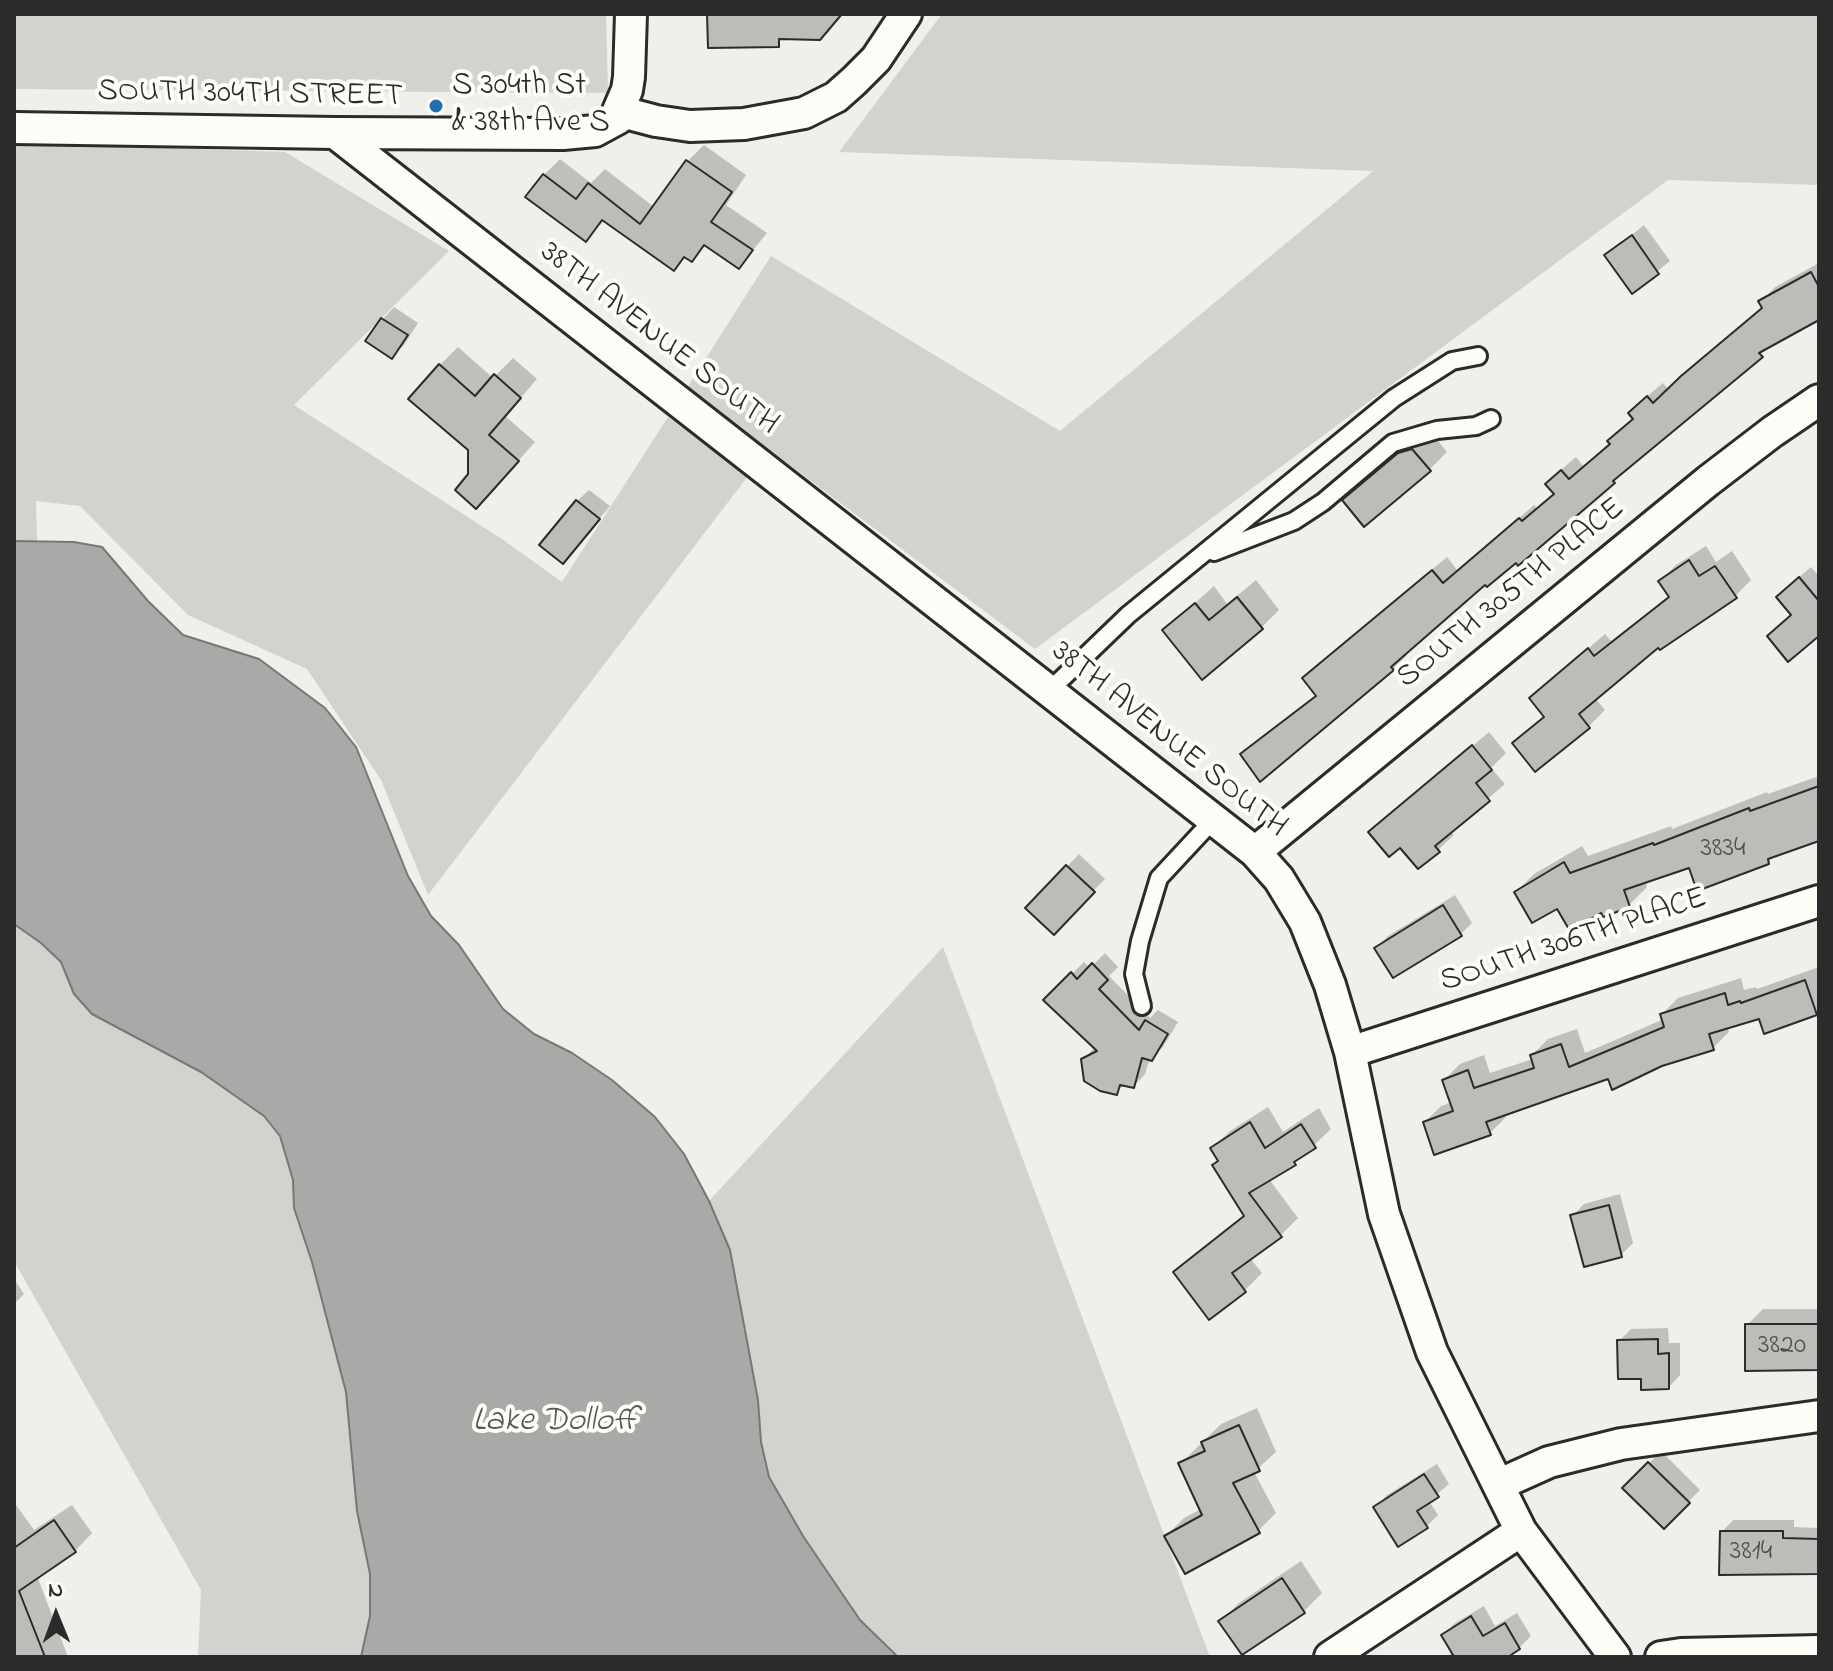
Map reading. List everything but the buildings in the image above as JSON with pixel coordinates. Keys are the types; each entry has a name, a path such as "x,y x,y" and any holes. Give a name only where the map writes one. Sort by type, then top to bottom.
{"street":[{"path":"631,14 629,77 618,111 690,126 744,124 804,113 836,97 885,48 906,14"},
{"name":"SOUTH 304TH STREET","path":"14,128 584,133 610,124 619,118 618,111"},
{"name":"38TH AVENUE SOUTH","path":"335,133 1255,852 1279,879 1305,922 1326,974 1350,1052 1384,1214 1432,1352 1521,1531 1615,1657"},
{"name":"SOUTH 305TH PLACE","path":"1255,852 1708,481 1819,400"},
{"name":"SOUTH 306TH PLACE","path":"1350,1052 1819,901"},
{"path":"1498,1485 1549,1462 1621,1444 1819,1416"},
{"path":"1330,1657 1521,1531"},
{"path":"1661,1657 1819,1651"}],"lane":[{"path":"1049,691 1128,615 1394,398 1452,361 1478,356"},
{"path":"1198,558 1294,521 1323,502 1393,443 1437,430 1476,426 1491,419"},
{"path":"1142,1006 1134,974 1140,941 1159,878 1213,820"}],"shaded area":[{"path":"14,14 606,14 608,93 14,89"},
{"path":"942,14 1819,14 1819,185 1668,180 1035,649 687,388 771,256 1060,431 1373,171 839,152"},
{"path":"14,143 285,152 449,251 294,405 502,539 562,582 668,417 748,476 428,895 381,780 307,669 188,615 80,506 36,501 37,543 14,541"},
{"path":"14,924 62,962 74,994 92,1014 201,1072 264,1116 280,1135 293,1180 294,1208 312,1262 346,1392 356,1492 370,1574 370,1616 361,1657 198,1657 201,1590 14,1261"},
{"path":"943,947 1210,1657 898,1657 860,1620 803,1536 769,1477 730,1250 709,1201"}],"water":[{"name":"Lake Dolloff","path":"14,541 74,542 102,547 148,601 183,635 259,659 325,708 356,747 408,876 431,916 459,945 503,1009 534,1034 572,1053 612,1080 655,1117 684,1154 730,1250 769,1477 803,1536 860,1620 898,1657 361,1657 370,1616 370,1574 357,1511 346,1392 312,1262 294,1208 293,1180 280,1136 264,1116 201,1072 92,1014 74,994 61,962 14,924"}],"place":[{"name":"S 304th St & 38th Ave S","path":"436,106"}]}
